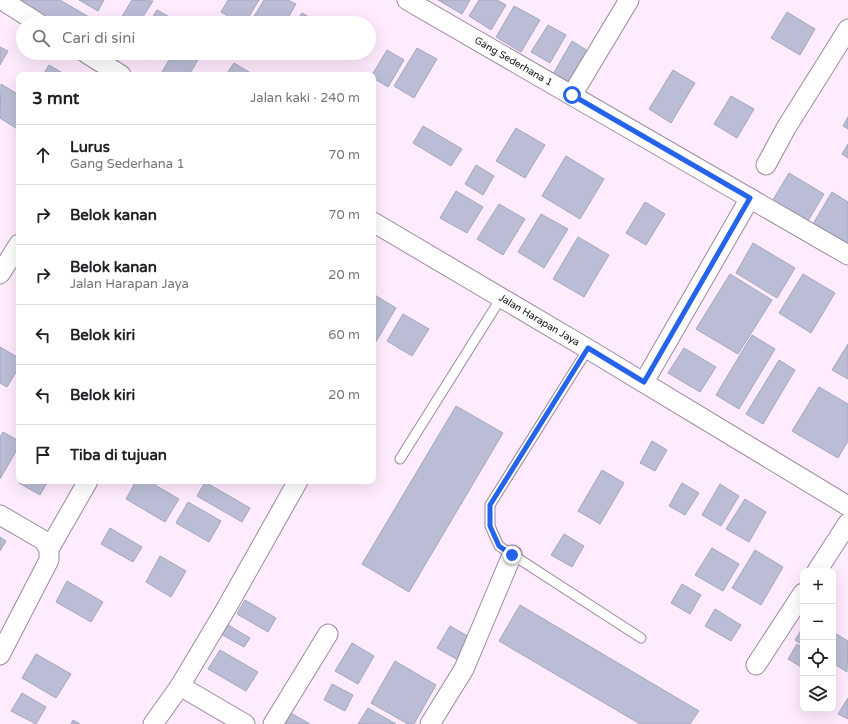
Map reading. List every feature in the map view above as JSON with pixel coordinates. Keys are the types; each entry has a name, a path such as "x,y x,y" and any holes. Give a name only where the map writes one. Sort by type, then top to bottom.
{"street":[{"path":"2,0 27,16"},
{"name":"Gang Sederhana 1","path":"407,0 848,255"},
{"path":"572,95 629,0"},
{"path":"766,165 786,128 848,28"},
{"path":"96,60 113,72"},
{"path":"644,382 750,198"},
{"name":"Jalan Harapan Jaya","path":"376,224 588,348 848,506"},
{"path":"0,274 16,249"},
{"path":"49,549 86,484"},
{"path":"154,724 180,686 242,581 296,484"},
{"path":"0,515 44,540 49,549 49,560 0,654"},
{"path":"819,568 848,523"},
{"path":"430,724 464,669 512,555"},
{"path":"756,665 800,598"},
{"path":"273,724 328,634"},
{"path":"180,686 245,724"}],"lane":[{"path":"400,459 501,298"},
{"path":"588,348 490,505 490,526 499,546 641,638"}],"building":[{"path":"18,0 60,0 87,16 44,16"},
{"path":"79,0 104,0 98,11"},
{"path":"132,0 153,1 143,16 122,16"},
{"path":"228,0 259,0 249,16 228,16 221,12"},
{"path":"264,0 288,0 296,4 289,16 254,16"},
{"path":"438,0 470,0 462,14"},
{"path":"479,0 497,0 506,5 491,30 469,16"},
{"path":"514,6 540,20 521,52 496,37"},
{"path":"157,10 168,16 153,16"},
{"path":"787,12 815,29 800,55 771,38"},
{"path":"302,13 307,16 300,16"},
{"path":"548,25 566,35 550,63 531,52"},
{"path":"572,41 593,54 573,86 553,74"},
{"path":"0,47 8,51 0,65"},
{"path":"417,48 437,59 414,98 394,86"},
{"path":"387,50 404,60 388,87 376,80 376,72 374,72"},
{"path":"169,60 198,60 191,72 162,72"},
{"path":"234,63 249,72 228,72"},
{"path":"49,65 61,72 45,72"},
{"path":"673,70 695,83 671,123 649,109"},
{"path":"1,84 16,93 16,128 0,118"},
{"path":"731,96 754,109 737,138 714,124"},
{"path":"848,117 848,129 843,126"},
{"path":"423,126 462,149 451,166 413,143"},
{"path":"516,128 545,145 525,178 496,161"},
{"path":"848,144 848,158 842,154"},
{"path":"566,156 604,179 580,219 542,196"},
{"path":"476,165 494,176 483,195 465,184"},
{"path":"789,173 824,194 805,226 770,205"},
{"path":"456,191 483,207 467,233 440,218"},
{"path":"832,192 848,202 848,251 810,229"},
{"path":"645,202 665,214 646,245 626,233"},
{"path":"499,204 525,219 503,255 477,239"},
{"path":"541,214 568,229 544,268 518,252"},
{"path":"578,237 609,255 584,297 553,279"},
{"path":"753,243 795,268 777,298 736,273"},
{"path":"730,274 772,300 738,354 696,329"},
{"path":"803,274 835,293 811,333 779,313"},
{"path":"376,296 396,308 376,342"},
{"path":"403,314 429,329 412,356 387,341"},
{"path":"752,335 775,349 739,409 716,395"},
{"path":"848,344 848,379 832,370"},
{"path":"0,347 16,356 16,372 7,387 0,383"},
{"path":"684,348 716,367 700,392 668,373"},
{"path":"779,360 795,370 763,424 746,414"},
{"path":"819,387 848,404 848,441 838,458 792,431"},
{"path":"456,406 503,433 409,592 362,564"},
{"path":"3,432 16,439 16,451 0,479 0,437"},
{"path":"652,441 667,450 655,471 640,463"},
{"path":"602,470 624,483 600,524 578,511"},
{"path":"682,483 699,493 685,515 669,506"},
{"path":"21,484 46,484 40,495"},
{"path":"134,484 153,484 179,499 165,522 126,499"},
{"path":"204,484 208,484 250,508 242,522 197,496"},
{"path":"720,484 739,496 721,526 702,515"},
{"path":"745,499 766,512 749,542 726,529"},
{"path":"188,502 221,521 209,542 176,523"},
{"path":"110,528 142,547 133,562 101,544"},
{"path":"564,534 584,546 572,567 551,555"},
{"path":"0,537 6,541 0,551"},
{"path":"712,548 739,564 723,591 695,575"},
{"path":"755,550 783,567 761,605 732,588"},
{"path":"160,556 186,571 171,597 146,582"},
{"path":"67,581 103,602 91,622 56,602"},
{"path":"682,584 701,595 690,614 671,603"},
{"path":"245,600 276,618 268,632 237,614"},
{"path":"520,605 699,711 690,724 640,724 499,641"},
{"path":"715,609 741,625 731,641 705,626"},
{"path":"223,622 250,638 244,647 217,632"},
{"path":"450,626 471,638 458,660 437,648"},
{"path":"800,632 800,643 795,640"},
{"path":"836,634 848,641 847,672 836,665"},
{"path":"352,643 374,656 358,684 335,671"},
{"path":"797,644 800,646 800,666 788,659"},
{"path":"220,650 258,672 246,691 208,669"},
{"path":"36,654 71,674 56,698 22,678"},
{"path":"395,661 436,685 414,724 408,724 371,703"},
{"path":"332,684 353,695 345,711 324,700"},
{"path":"22,693 46,707 36,724 11,711"},
{"path":"848,698 848,719 838,714"},
{"path":"368,708 396,724 358,724"},
{"path":"289,712 310,724 282,724"},
{"path":"73,720 80,724 71,724"}],"route":[{"path":"512,555 499,546 490,526 490,505 588,348 644,382 750,198 572,95"}]}
